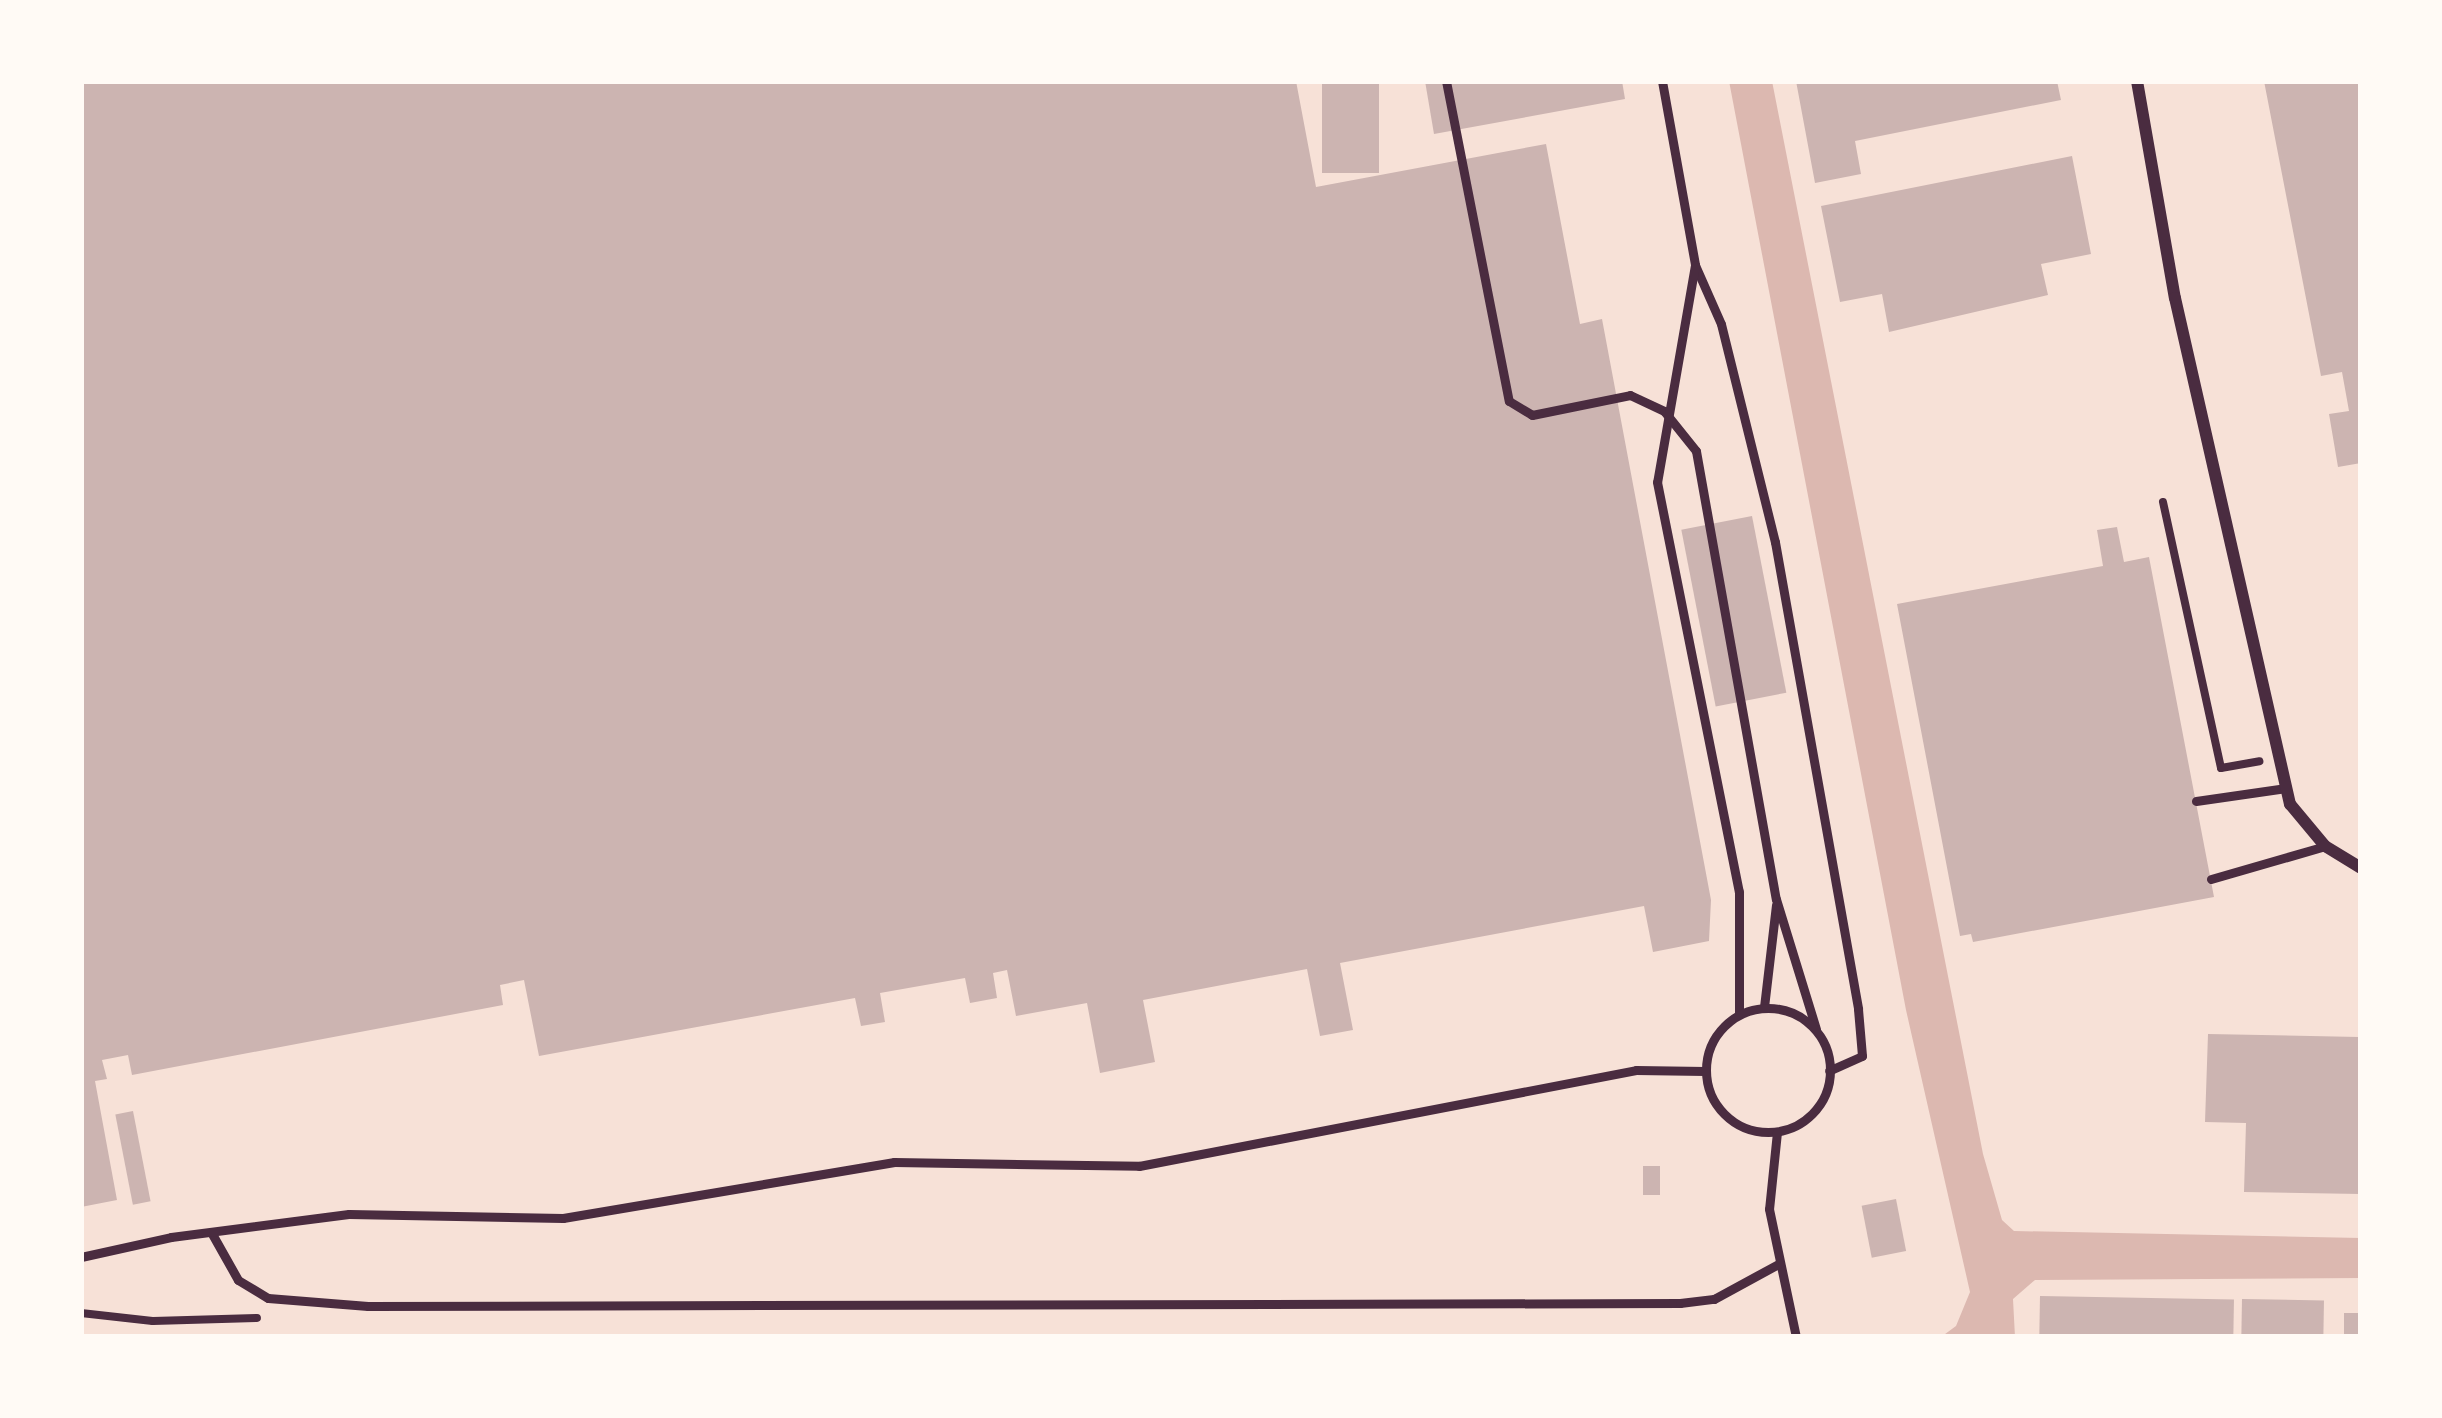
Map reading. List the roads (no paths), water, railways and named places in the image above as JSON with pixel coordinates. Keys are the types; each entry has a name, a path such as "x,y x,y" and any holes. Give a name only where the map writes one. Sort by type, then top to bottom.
{"street":[{"path":"2137,81 2175,298 2286,788 2325,846 2361,868"}],"lane":[{"path":"1446,81 1510,401 1532,415 1630,395 1664,411 1696,451 1776,899 1829,1071 1811,1116 1777,1132 1741,1127 1714,1102 1705,1071 1719,1030 1739,1014 1764,1007 1786,1010 1816,1029"},
{"path":"1662,81 1696,265 1721,325 1774,542 1858,1009 1862,1056 1829,1071"},
{"path":"1696,265 1657,482 1739,892 1739,1014"},
{"path":"2196,801 2286,788"},
{"path":"2211,879 2325,846"},
{"path":"1764,1007 1776,899"},
{"path":"81,1258 211,1232 350,1214 563,1218 893,1162 1139,1166 1636,1070 1705,1071"},
{"path":"1777,1132 1768,1209 1796,1337"},
{"path":"211,1232 238,1280 268,1298 368,1306 1680,1303 1714,1299 1780,1263"}]}
